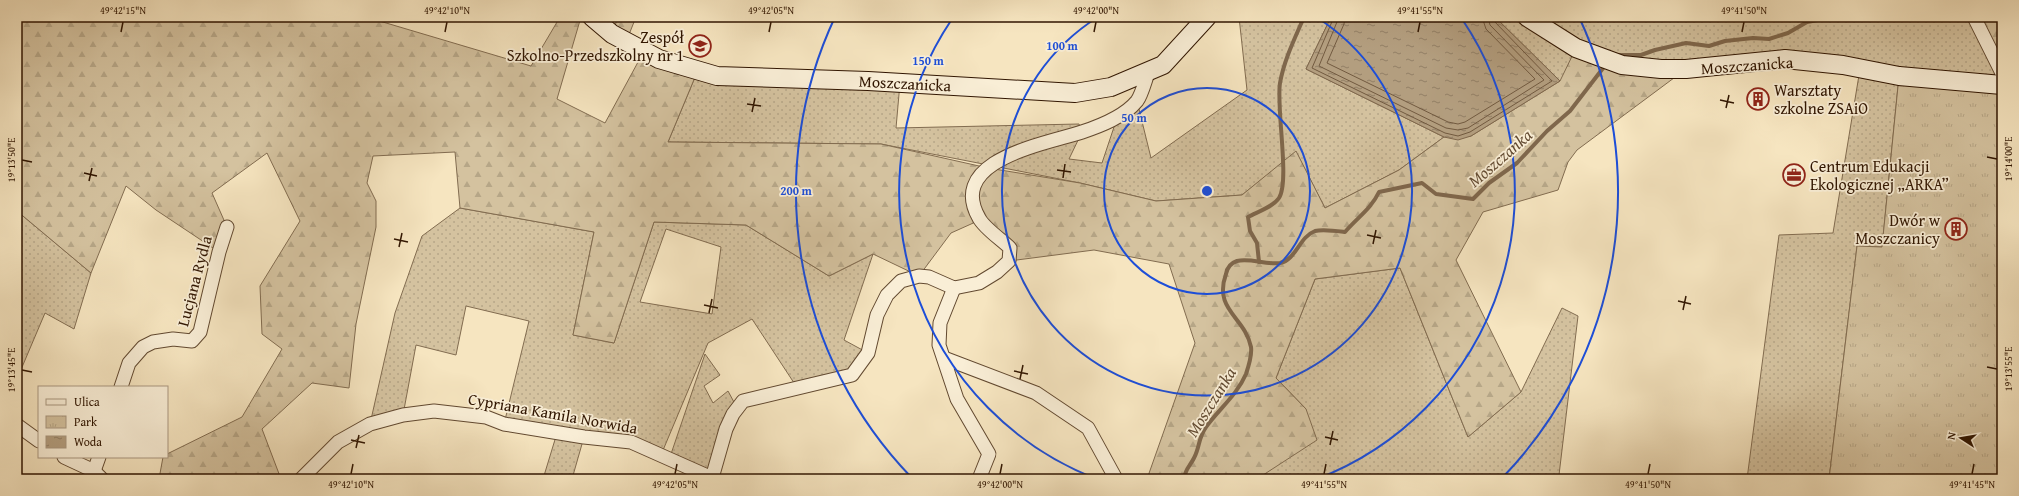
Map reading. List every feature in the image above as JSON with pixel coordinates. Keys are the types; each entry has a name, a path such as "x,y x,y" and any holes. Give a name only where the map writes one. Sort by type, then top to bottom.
{"street":[{"name":"Moszczanicka","path":"592,17 612,34 659,59 717,76 874,81 1074,93 1111,87 1163,66 1207,17"},
{"name":"Moszczanicka","path":"1527,17 1576,48 1622,65 1661,69 1686,69 1785,60 1843,65 1898,76 2002,85"},
{"path":"1974,17 2000,66 2002,73"},
{"path":"979,479 989,454 958,400 949,379 939,345 940,323 954,288 979,283 997,272 1009,261 1010,248 980,220 971,199 975,183 988,168 1006,156 1082,132 1117,118 1137,101 1148,73"},
{"name":"Lucjana Rydla","path":"121,386 129,362 143,347 153,342 173,339 192,341 197,338 200,332 218,252 227,227"},
{"name":"Cypriana Kamila Norwida","path":"301,479 338,442 370,424 403,415 434,411 486,417 512,425 584,437 632,442 712,478 726,429 733,414 744,401 852,375 868,353 877,315 887,295 901,281 919,276 929,277 954,288"},
{"path":"944,358 1036,393 1088,428 1116,479"},
{"path":"17,425 38,440"},
{"path":"66,458 98,475 99,458"}],"green space":[{"path":"17,17 366,17 531,66 560,17 581,17 557,99 605,123 644,51 698,70 668,142 881,144 988,168 1080,183 1156,201 1242,195 1296,151 1325,208 1399,170 1444,137 1471,136 1560,81 1576,48 1686,69 1577,150 1568,162 1558,190 1483,212 1456,260 1521,392 1468,437 1400,268 1315,279 1276,378 1306,409 1317,440 1259,479 1147,479 1195,343 1169,264 1094,250 1009,261 1010,248 980,220 951,233 919,276 873,254 829,276 746,225 654,222 614,343 573,335 594,232 460,208 455,152 373,156 367,183 376,201 376,227 356,324 349,388 312,383 262,429 281,479 159,479 163,458 168,458 168,454 242,417 282,349 262,334 260,286 300,221 267,153 212,193 227,227 219,252 156,210 126,186 91,273 17,211"},
{"path":"618,17 636,17 626,42 612,34"},
{"path":"1239,17 1331,17 1306,69 1444,137 1399,170 1325,208 1296,152 1242,195 1156,201 1080,183 881,144 668,142 698,70 900,83 896,128 1079,124 1082,132 1069,159 1102,163 1117,118 1137,101 1151,158 1247,90"},
{"path":"1495,17 1677,17 1689,20 1710,17 1975,17 2002,85 1899,76 1882,247 1857,246 1829,479 1747,479 1779,235 1833,233 1860,69 1785,59 1560,81"},
{"path":"1975,17 2002,17 2002,73"},
{"path":"1899,76 2002,85 2002,479 1829,479 1857,246 1882,247"},
{"path":"460,208 594,232 573,335 614,343 654,222 746,225 829,276 873,254 844,340 868,353 852,375 798,389 752,319 708,343 661,455 584,437 572,479 543,479 557,433 505,420 529,321 466,306 456,355 416,345 403,415 370,424 395,313 422,236","holes":["666,229 721,247 712,314 640,302"]},
{"path":"17,211 91,273 74,329 45,313 17,379"},
{"path":"1400,268 1468,437 1521,392 1562,308 1578,316 1559,475 1594,479 1259,479 1306,409 1276,378 1315,279"},
{"path":"705,354 720,375 704,386 713,403 728,391 735,404 710,469 701,469 671,454"}],"water":[{"path":"1331,17 1495,17 1560,81 1471,136 1458,140 1444,137 1306,69"}],"waterway":[{"path":"1259,262 1257,243 1250,231 1248,217 1273,204 1279,198 1282,189 1283,161 1279,94 1280,83 1287,58 1304,17"},
{"name":"Moszczanka","path":"1617,55 1641,55 1655,50 1686,43 1709,46 1725,41 1753,38 1769,39 1788,33 1807,22 1834,17"},
{"name":"Moszczanka","path":"1184,479 1196,454 1203,431 1238,389 1246,374 1250,361 1251,347 1248,337 1231,313 1224,296 1223,286 1228,268 1231,264 1242,260 1280,263 1290,258 1305,238 1315,231 1326,230 1345,232 1368,208 1379,192 1422,183 1436,194 1473,199 1489,183 1517,163 1547,131 1570,111 1607,63"}],"place":[{"name":"Zespół Szkolno-Przedszkolny nr 1","path":"700,46"},
{"name":"Warsztaty szkolne ZSAiO","path":"1758,99"},
{"name":"Centrum Edukacji Ekologicznej „ARKA”","path":"1794,175"},
{"name":"Dwór w Moszczanicy","path":"1956,229"}]}
